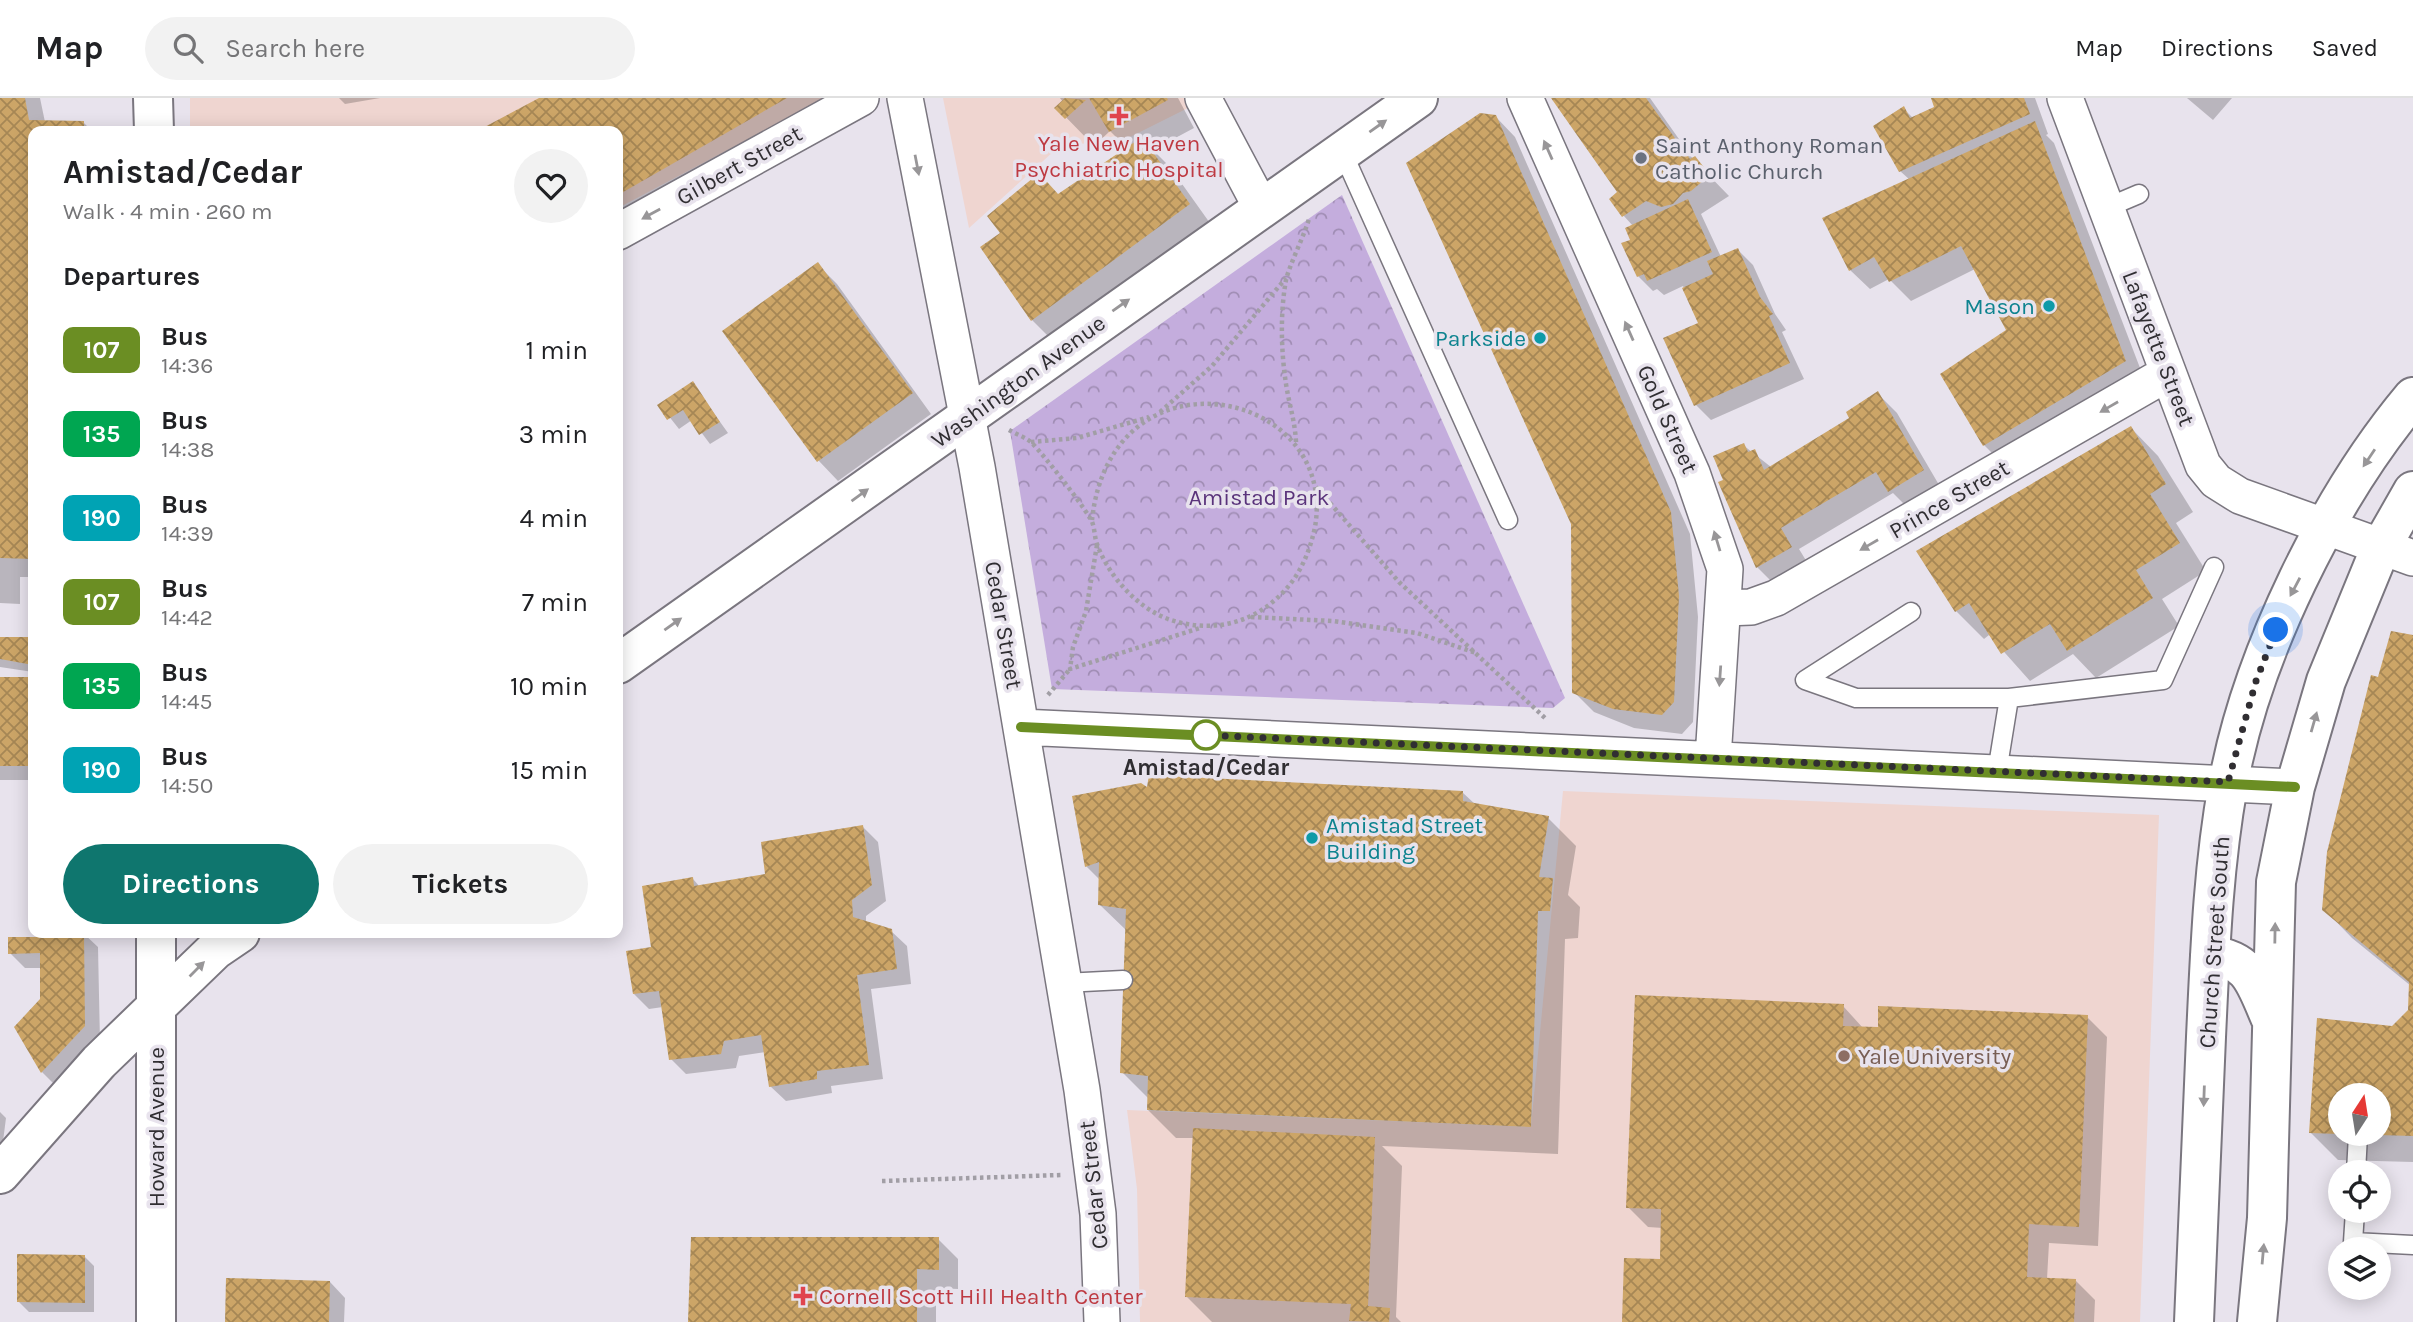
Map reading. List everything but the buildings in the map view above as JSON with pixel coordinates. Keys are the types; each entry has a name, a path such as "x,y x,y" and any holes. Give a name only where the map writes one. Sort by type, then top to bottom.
{"main road":[{"path":"153,98 154,126"},
{"name":"Washington Avenue","path":"623,661 824,521 965,415 1418,98"},
{"name":"Church Street South","path":"2194,1322 2213,881 2228,782 2261,668 2286,604 2343,496 2393,421 2413,397"},
{"path":"2257,1322 2267,1219 2276,882 2295,787 2326,681 2397,553 2413,491"},
{"name":"Howard Avenue","path":"156,938 156,1322"},
{"path":"0,1174 99,1062 215,950 233,938"},
{"path":"2210,955 2229,958 2243,966 2257,988 2273,1026"}],"street":[{"name":"Gilbert Street","path":"623,229 861,98"},
{"name":"Cedar Street","path":"905,98 965,415 1064,983 1092,1158 1103,1282 1102,1322"},
{"path":"1202,98 1261,207"},
{"name":"Gold Street","path":"1525,98 1692,472 1725,569 1725,608 1713,759"},
{"name":"Lafayette Street","path":"2065,98 2203,465 2216,481 2240,496 2397,553"},
{"name":"Prince Street","path":"1725,608 1751,607 1776,598 2168,373"},
{"path":"1021,727 2295,787"}],"lane":[{"path":"1342,151 1508,520"},
{"path":"2106,208 2139,194"},
{"path":"1911,611 1805,680 1856,698 2009,698 2163,680 2214,567"},
{"path":"1997,772 2009,698"},
{"path":"1064,983 1123,980"},
{"path":"2354,1223 2353,1241 2413,1245"}],"path":[{"path":"1201,628 1164,617 1142,604 1110,570 1097,544 1092,520 1105,465 1135,428 1156,415 1212,366 1286,278 1299,251 1312,208"},
{"path":"1286,278 1283,357 1287,387 1295,415 1296,444 1316,487 1399,582 1480,654 1546,718"},
{"path":"1031,442 1077,438 1181,405 1232,406 1273,426 1296,444"},
{"path":"1002,427 1031,442 1092,520"},
{"path":"1250,617 1283,593 1309,553 1317,513 1316,487"},
{"path":"1070,669 1073,647 1086,611 1097,544"},
{"path":"1048,695 1070,669 1201,628 1250,617 1334,621 1417,633 1480,654"},
{"path":"882,1181 1066,1174"}],"shaded area":[{"path":"190,98 826,98 623,205 623,126 190,126"},
{"path":"943,98 1208,98 1112,146 1064,142 969,228"},
{"name":"Yale University","path":"1563,791 2159,815 2140,1322 1140,1322 1137,1189 1127,1110 1531,1127"}],"green space":[{"name":"Amistad Park","path":"1342,195 1565,698 1553,708 1052,689 1010,431"}],"bus line":[{"name":"107","path":"1021,727 2194,780 2295,787"}],"place":[{"name":"Yale New Haven Psychiatric Hospital","path":"1119,116"},
{"name":"Saint Anthony Roman Catholic Church","path":"1641,158"},
{"name":"Mason","path":"2049,306"},
{"name":"Parkside","path":"1540,338"},
{"name":"Amistad/Cedar","path":"1206,735"},
{"name":"Amistad Street Building","path":"1312,838"},
{"name":"Yale University","path":"1844,1056"},
{"name":"Cornell Scott Hill Health Center","path":"803,1296"}],"route":[{"path":"1206,735 1203,735 2228,782 2256,681 2276,630"}]}
